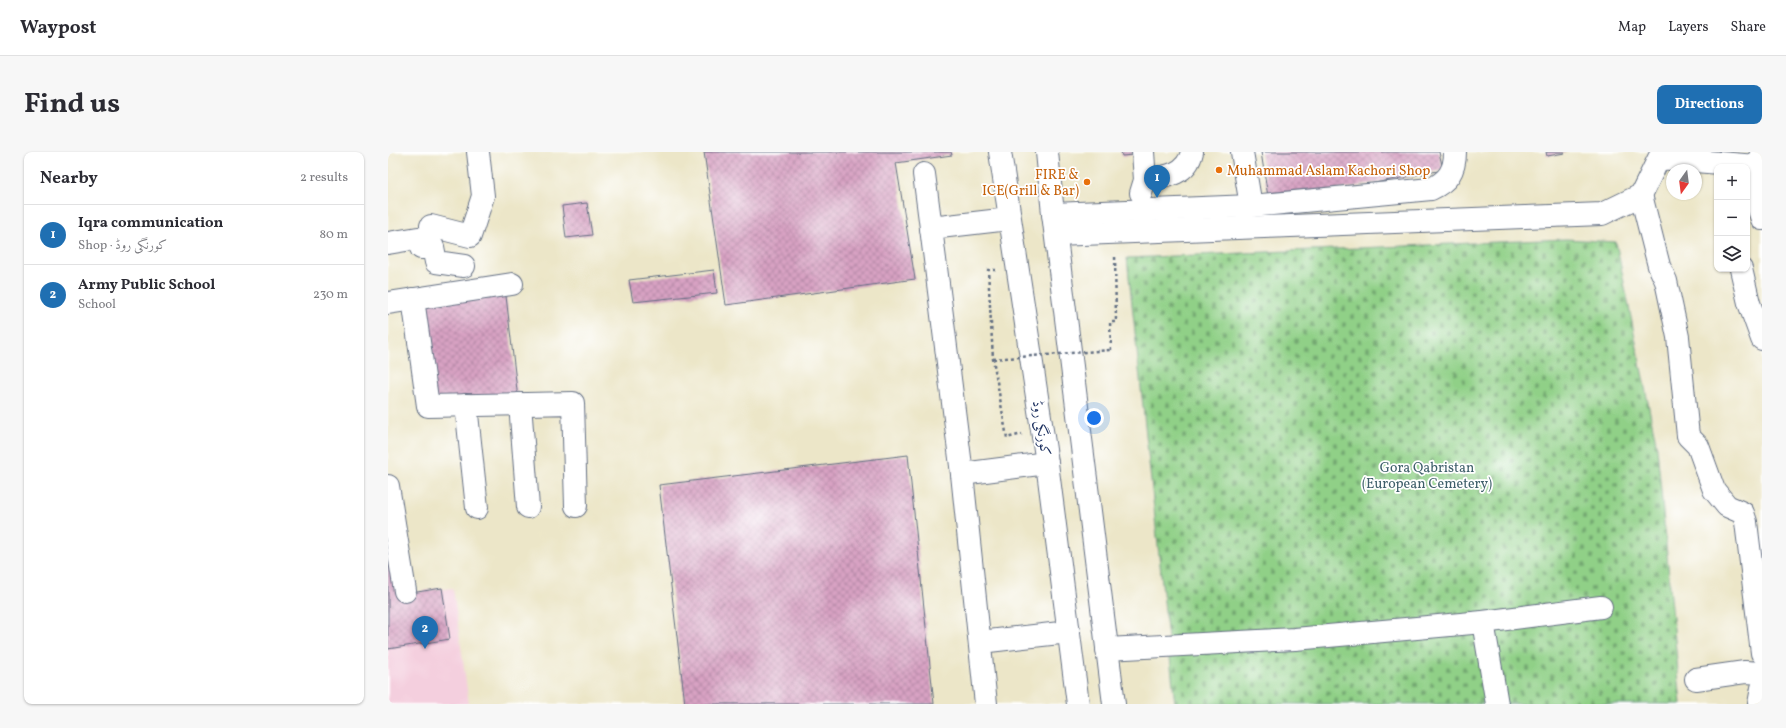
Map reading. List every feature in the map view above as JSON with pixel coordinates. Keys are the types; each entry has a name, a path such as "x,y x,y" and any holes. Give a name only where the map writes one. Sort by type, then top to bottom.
{"main road":[{"path":"431,226 470,236 483,196 478,152"},
{"name":"کورنگی روڈ","path":"1000,152 1047,463 1078,704"},
{"path":"1047,152 1053,214 1114,704"},
{"path":"1140,210 1141,192 1145,180 1143,152"},
{"path":"1145,180 1166,177 1178,172 1186,166 1192,152"},
{"path":"1242,152 1251,206"},
{"path":"1053,214 1251,206 1431,189 1443,183 1450,173 1455,159 1455,152"},
{"path":"1714,164 1658,155 1641,195 1659,266 1666,281 1678,337 1688,436 1698,446 1714,490 1727,506 1744,513 1762,653"},
{"path":"1735,164 1759,159 1758,207 1762,219"},
{"path":"924,174 962,474 986,704"},
{"path":"1056,235 1602,214 1641,195"},
{"path":"931,228 1010,219"},
{"path":"388,243 418,238 420,248 433,247 436,262 464,266"},
{"path":"1742,272 1749,303 1762,340"},
{"path":"388,303 512,284"},
{"path":"413,299 428,406 573,403 576,506"},
{"path":"520,404 528,507"},
{"path":"466,405 477,508"},
{"path":"962,474 1047,463"},
{"path":"388,486 405,591"},
{"path":"1107,650 1295,639 1483,622 1601,607"},
{"path":"1483,622 1497,704"},
{"path":"980,642 1069,632"},
{"path":"1696,679 1744,672 1762,673"},
{"path":"1759,704 1762,688"}],"path":[{"path":"992,359 1112,350 1110,322 1116,322 1115,255"},
{"path":"988,270 992,359 1006,438"}],"shaded area":[{"path":"388,485 405,594 453,588 469,704 388,704"}],"green space":[{"name":"Gora Qabristan (European Cemetery)","path":"1566,239 1616,242 1657,448 1681,704 1175,704 1127,258"}],"building":[{"path":"704,152 951,152 952,155 896,163 915,279 726,305"},
{"path":"1121,152 1132,152 1133,155 1122,156"},
{"path":"1261,152 1439,152 1443,170 1269,203"},
{"path":"1546,152 1565,152 1565,153 1547,156"},
{"path":"587,203 592,235 566,238 562,206"},
{"path":"714,270 717,293 633,302 629,280"},
{"path":"506,296 518,399 430,402 422,301"},
{"path":"908,455 934,704 685,704 659,485"},
{"path":"388,539 405,594 442,588 450,639 388,649"}],"place":[{"name":"Muhammad Aslam Kachori Shop","path":"1219,170"},
{"name":"FIRE & ICE(Grill & Bar)","path":"1087,182"},
{"name":"Iqra communication","path":"1157,198"},
{"name":"Army Public School","path":"425,649"}]}
